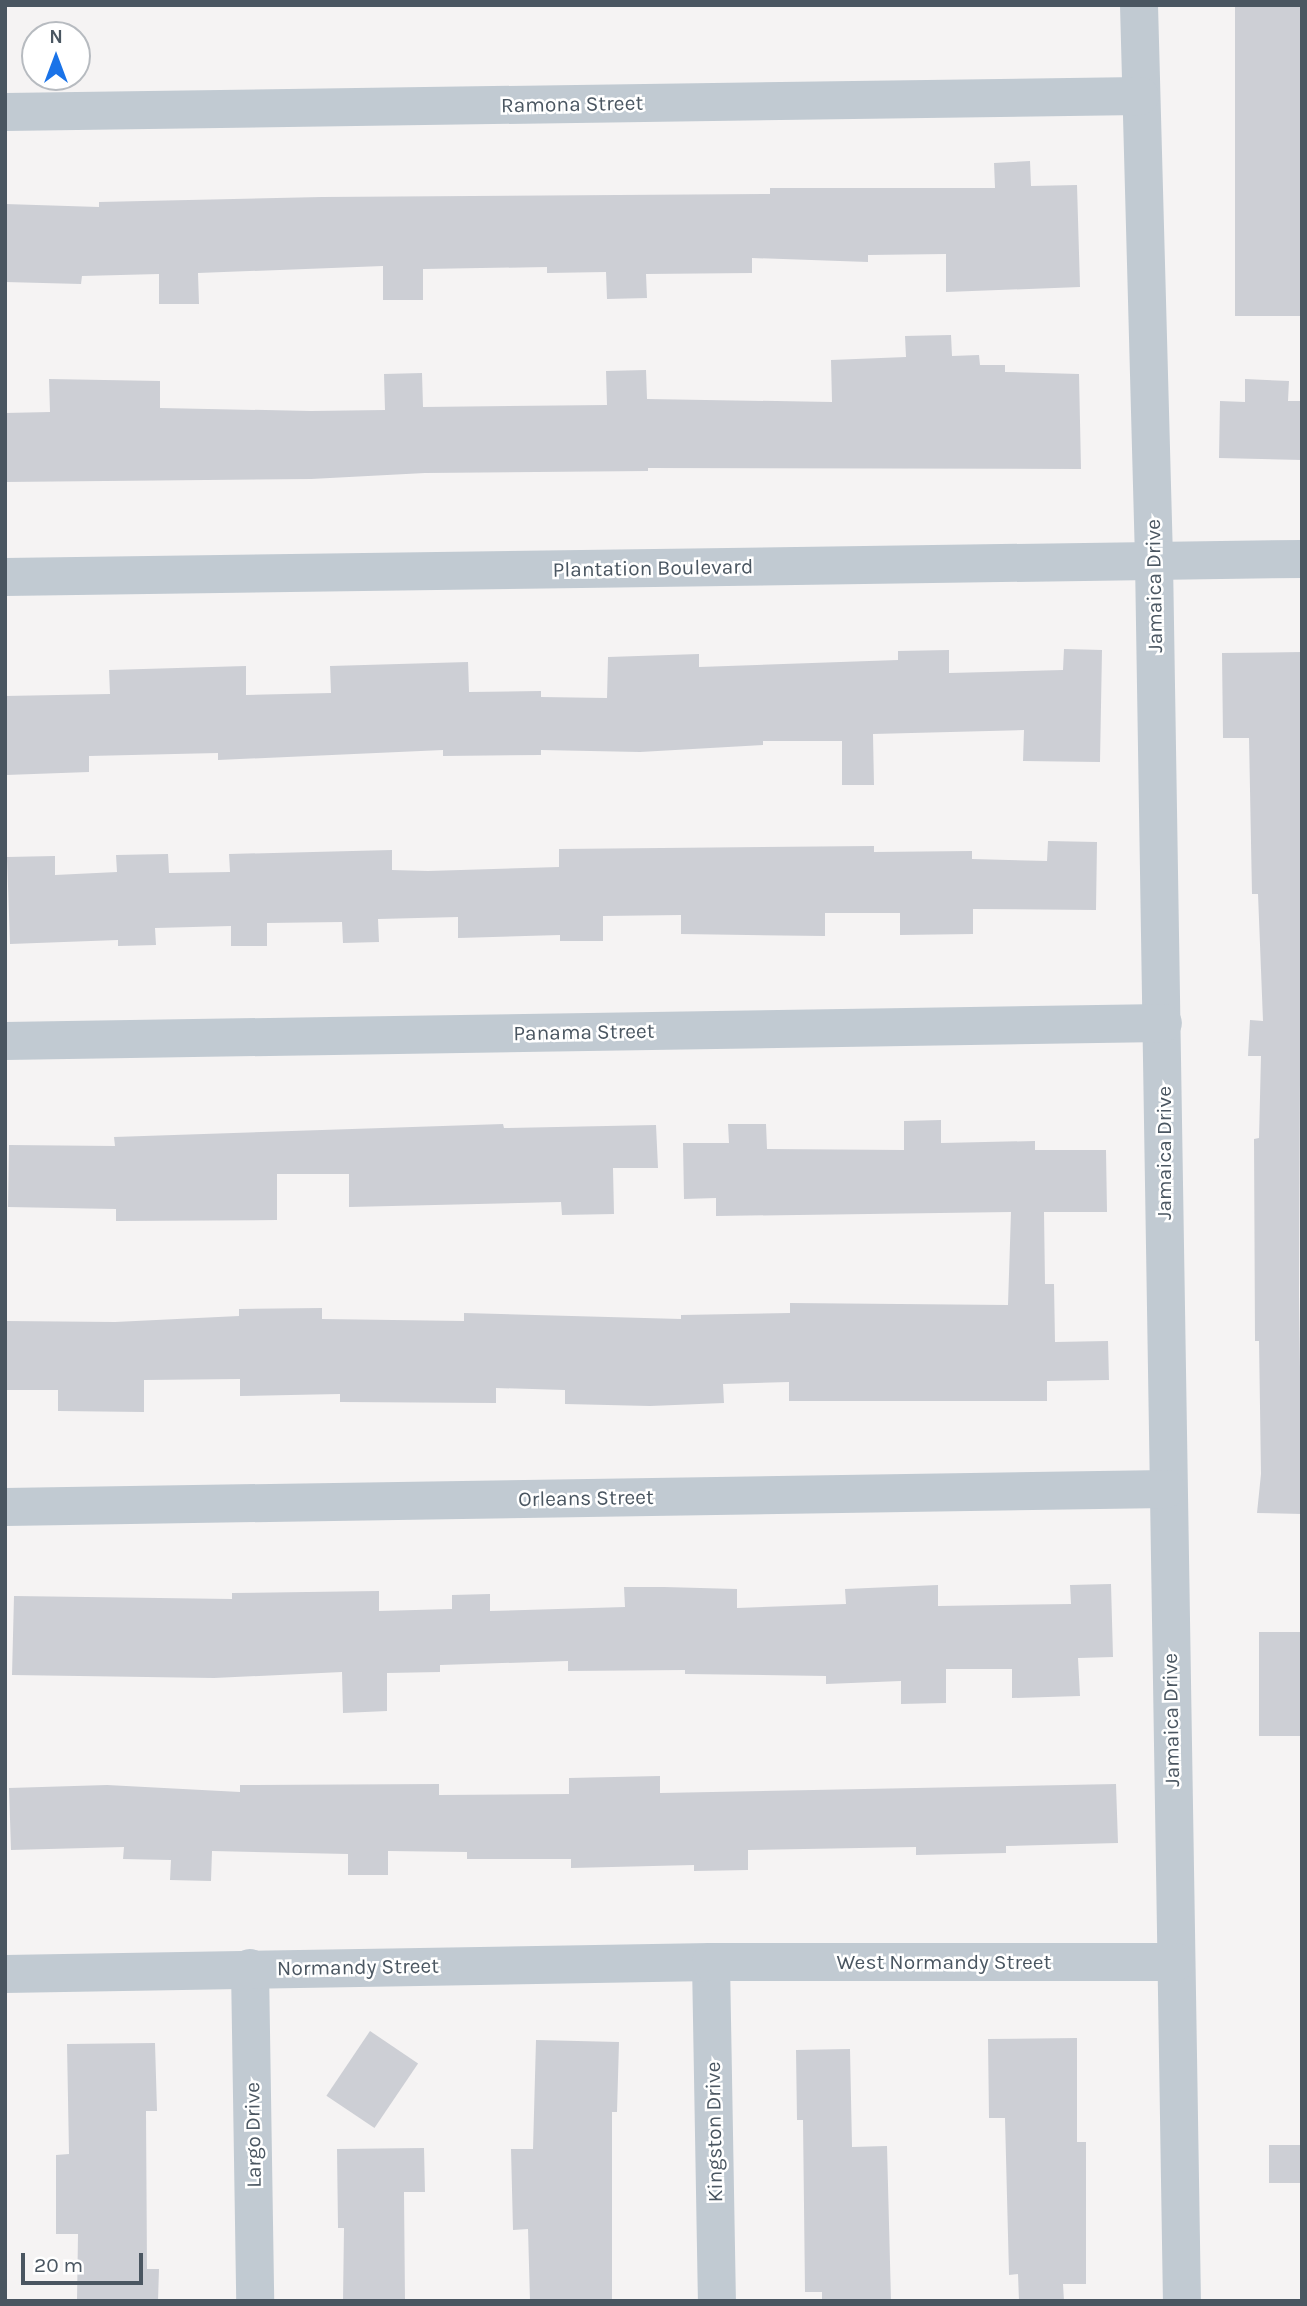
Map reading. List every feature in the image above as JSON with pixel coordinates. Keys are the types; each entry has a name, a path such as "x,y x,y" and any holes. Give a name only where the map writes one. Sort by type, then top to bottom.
{"street":[{"name":"Jamaica Drive","path":"1139,5 1163,1023 1166,1489 1182,2301"},
{"name":"Ramona Street","path":"5,112 1140,96"},
{"name":"Plantation Boulevard","path":"5,578 1302,559"},
{"name":"Panama Street","path":"5,1041 1163,1023"},
{"name":"Orleans Street","path":"5,1507 1166,1489"},
{"name":"West Normandy Street","path":"711,1962 1176,1962"},
{"name":"Normandy Street","path":"5,1974 711,1962"},
{"name":"Kingston Drive","path":"711,1962 717,2301"},
{"name":"Largo Drive","path":"250,1968 255,2301"}],"building":[{"path":"1235,5 1302,5 1302,316 1235,316"},
{"path":"1030,161 1031,186 1077,185 1080,287 946,292 946,254 868,255 868,262 752,258 752,273 646,274 647,298 607,299 606,272 547,273 547,267 423,269 423,300 383,300 383,266 198,273 199,304 159,304 159,274 82,276 81,284 5,282 5,204 99,207 99,202 322,197 770,194 770,188 995,188 994,163"},
{"path":"951,335 952,356 979,355 980,365 1005,365 1005,372 1079,374 1081,469 648,468 648,471 425,473 311,479 5,482 5,413 50,412 49,379 160,381 160,408 385,410 384,374 422,373 423,407 607,405 606,371 646,370 647,399 832,402 831,360 906,357 905,336"},
{"path":"1245,379 1289,381 1288,401 1302,401 1302,460 1219,458 1220,401 1245,402"},
{"path":"1064,649 1102,650 1100,762 1023,761 1024,730 873,734 874,785 842,785 842,741 763,741 763,745 640,752 541,750 541,755 443,756 443,750 218,760 218,753 89,756 89,772 6,775 5,696 110,694 109,670 246,666 246,695 331,693 330,666 468,662 469,692 541,691 541,697 607,698 608,657 699,654 699,667 898,660 898,651 949,650 949,673 1063,670"},
{"path":"1302,652 1299,1295 1302,1514 1257,1513 1261,1474 1259,1341 1255,1341 1254,1139 1259,1138 1261,1056 1248,1056 1250,1020 1263,1021 1258,894 1252,894 1249,738 1223,738 1222,653"},
{"path":"1048,841 1097,842 1096,910 973,909 973,934 900,935 900,913 825,913 825,936 681,934 681,915 603,916 603,941 560,941 560,935 458,938 458,917 378,919 379,942 343,943 342,922 267,923 267,946 231,946 231,926 155,928 156,945 118,946 118,940 10,944 7,857 55,856 55,875 117,872 116,855 168,854 169,873 230,872 229,854 392,850 392,870 428,871 559,867 559,849 874,846 874,852 972,851 972,859 1047,861"},
{"path":"941,1120 941,1143 1035,1141 1035,1150 1106,1150 1107,1212 1044,1212 1045,1284 1054,1284 1055,1342 1108,1341 1109,1380 1047,1381 1047,1401 789,1401 789,1382 723,1384 724,1403 650,1406 565,1404 565,1390 496,1388 496,1403 340,1402 340,1394 240,1396 240,1379 144,1380 144,1412 58,1411 58,1390 5,1390 6,1321 115,1322 239,1316 239,1309 322,1308 322,1319 464,1321 464,1313 681,1319 681,1315 790,1313 790,1303 1008,1305 1011,1212 716,1216 716,1198 684,1199 683,1143 729,1143 728,1124 766,1124 767,1149 904,1150 904,1121"},
{"path":"503,1124 504,1128 656,1125 658,1168 613,1168 614,1214 562,1215 561,1202 349,1207 349,1174 277,1174 277,1220 116,1221 116,1209 8,1207 9,1145 115,1146 114,1137"},
{"path":"1111,1584 1113,1657 1078,1658 1080,1696 1012,1698 1012,1669 946,1669 946,1703 901,1704 901,1681 826,1684 826,1676 685,1674 685,1670 568,1671 568,1661 440,1665 440,1672 387,1673 387,1711 343,1713 342,1672 214,1678 12,1675 14,1596 232,1599 232,1593 379,1591 379,1611 452,1609 452,1595 490,1594 490,1611 625,1607 624,1587 737,1589 737,1608 846,1604 845,1589 938,1585 938,1606 1071,1604 1070,1585"},
{"path":"1259,1632 1302,1632 1302,1736 1259,1736"},
{"path":"660,1776 660,1793 1116,1784 1118,1843 1006,1846 1006,1853 916,1855 916,1847 748,1850 748,1870 694,1871 694,1865 571,1868 571,1859 467,1859 467,1852 388,1851 388,1875 348,1875 348,1854 212,1851 211,1881 170,1880 171,1860 123,1859 124,1847 11,1850 9,1788 107,1785 240,1792 240,1785 439,1784 439,1795 569,1794 569,1778"},
{"path":"370,2031 418,2063 374,2128 326,2096"},
{"path":"1077,2038 1077,2142 1086,2142 1086,2284 1063,2284 1064,2301 1019,2301 1018,2274 1009,2275 1005,2118 989,2118 988,2039"},
{"path":"536,2040 619,2042 617,2112 612,2112 612,2301 530,2301 528,2229 513,2230 511,2149 533,2149"},
{"path":"155,2043 157,2111 146,2111 147,2269 159,2269 158,2301 77,2301 78,2234 56,2234 56,2155 69,2154 67,2044"},
{"path":"850,2049 852,2147 887,2146 891,2301 822,2301 822,2292 805,2292 803,2120 797,2120 796,2050"},
{"path":"1269,2145 1302,2145 1302,2183 1269,2183"},
{"path":"424,2148 425,2192 404,2192 405,2301 343,2301 344,2228 338,2228 337,2149"}]}
